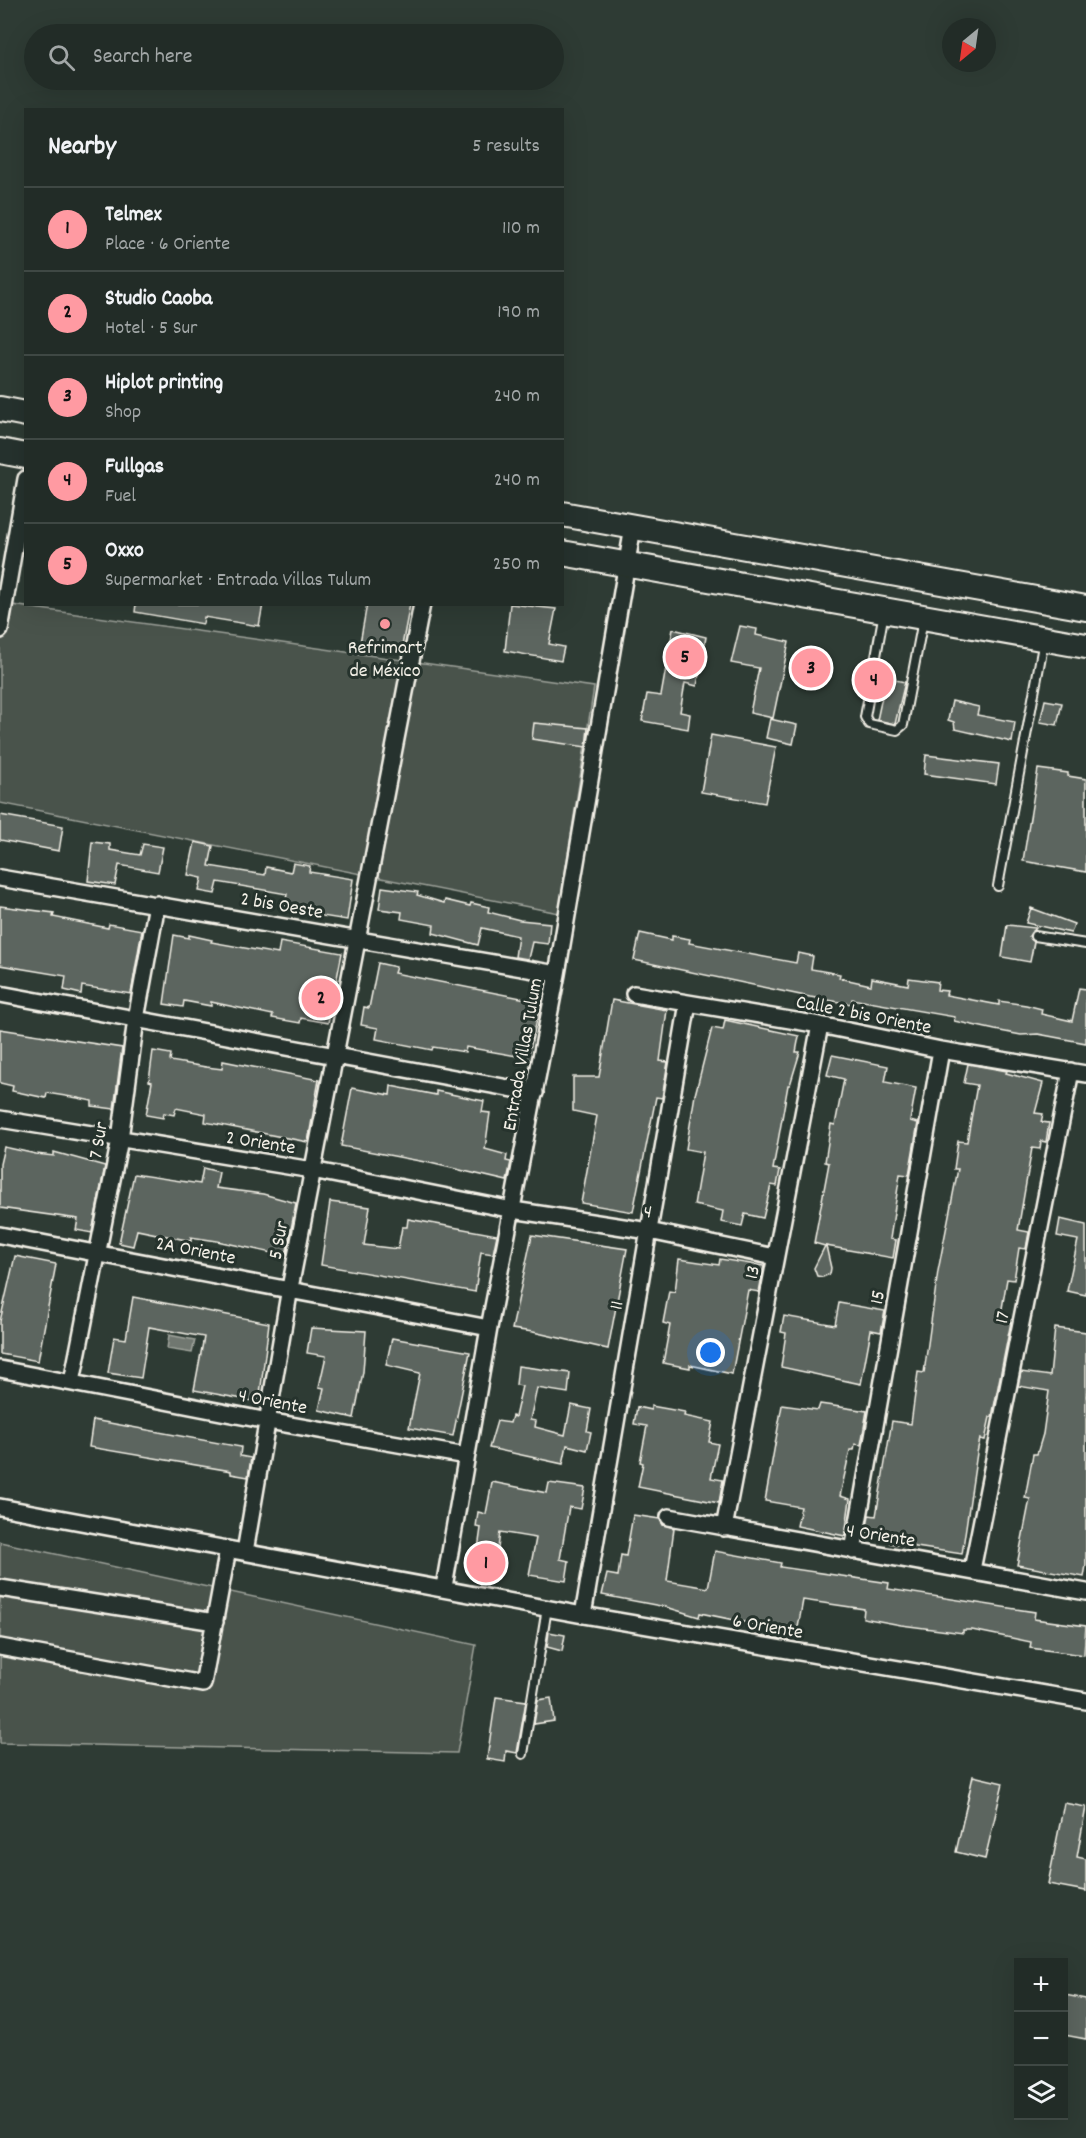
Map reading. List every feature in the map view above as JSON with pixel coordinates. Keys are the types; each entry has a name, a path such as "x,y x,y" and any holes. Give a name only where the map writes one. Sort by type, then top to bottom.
{"highway":[{"path":"0,409 24,414"},
{"path":"0,451 24,456"},
{"path":"564,514 1086,608"},
{"path":"564,553 1086,646"},
{"path":"975,626 982,589"}],"street":[{"path":"0,630 24,491"},
{"name":"Entrada Villas Tulum","path":"444,1587 489,1328 535,1094 633,527"},
{"name":"5 Sur","path":"245,1552 312,1170 337,1055 356,938 422,606"},
{"name":"2 bis Oeste","path":"0,878 556,974"},
{"name":"7 Sur","path":"72,1382 120,1139 135,1019 157,904"},
{"path":"0,994 337,1055 535,1094"},
{"name":"Calle 2 bis Oriente","path":"634,994 820,1024 940,1050 1078,1072"},
{"name":"11","path":"583,1615 688,1003"},
{"name":"13","path":"724,1528 820,1024"},
{"name":"15","path":"853,1551 940,1050"},
{"name":"17","path":"972,1570 1078,1072"},
{"name":"2 Oriente","path":"0,1119 312,1170 513,1210"},
{"name":"4","path":"513,1210 649,1231 775,1257"},
{"name":"2A Oriente","path":"0,1236 290,1288 489,1328"},
{"name":"4 Oriente","path":"0,1369 268,1421 466,1456"},
{"name":"6 Oriente","path":"0,1507 444,1587 583,1615 1086,1701"},
{"name":"4 Oriente","path":"669,1517 1086,1592"},
{"path":"0,1647 203,1684 228,1549"},
{"path":"0,1588 215,1622"}],"lane":[{"path":"884,611 865,717 870,724 897,730 903,725 924,618"},
{"path":"998,886 1044,639"},
{"path":"1035,936 1086,944"},
{"path":"523,1754 547,1608"}],"shaded area":[{"path":"12,605 594,687 559,913 0,803 0,642"},
{"path":"169,1335 195,1340 192,1353 167,1349"},
{"path":"0,1542 476,1645 457,1753 0,1743"}],"building":[{"path":"136,606 263,606 259,626 204,617 203,624 135,612"},
{"name":"Refrimart de México","path":"367,606 410,606 401,651 360,643"},
{"path":"510,606 556,609 549,644 564,647 561,661 505,651"},
{"path":"740,626 757,629 756,635 789,642 773,718 750,713 759,668 731,663"},
{"path":"673,629 706,637 697,686 685,683 680,712 690,714 688,729 642,721 647,694 661,696"},
{"path":"886,678 905,682 895,724 877,720"},
{"path":"1045,700 1062,703 1057,725 1040,722"},
{"path":"952,701 979,707 977,715 1015,722 1012,742 955,729 954,722 948,720"},
{"path":"770,719 797,725 793,744 766,738"},
{"path":"534,723 588,728 586,747 532,739"},
{"path":"711,735 776,747 765,803 701,792"},
{"path":"926,755 999,764 996,784 924,774"},
{"path":"1038,769 1068,773 1068,776 1086,779 1086,872 1023,861"},
{"path":"0,815 63,826 59,851 0,840"},
{"path":"92,842 110,844 110,850 140,855 143,844 163,847 158,872 119,865 115,885 88,881"},
{"path":"195,842 213,846 209,866 265,875 266,867 291,872 293,863 310,866 309,872 353,879 347,920 284,910 287,894 218,882 215,894 199,891 202,878 188,875"},
{"path":"382,887 418,892 417,895 444,903 445,900 470,906 471,903 489,907 488,912 520,920 550,923 548,944 532,942 528,959 515,957 518,936 482,928 478,945 433,933 434,925 401,919 402,912 379,909"},
{"path":"0,906 54,913 53,917 108,928 109,924 142,930 131,994 82,986 81,994 64,990 66,976 0,965"},
{"path":"1031,908 1074,924 1071,933 1026,923"},
{"path":"1007,925 1036,928 1029,936 1034,942 1030,962 1002,957"},
{"path":"640,933 672,940 672,936 690,939 689,943 796,963 798,953 813,956 811,969 840,974 839,978 871,985 872,978 908,985 909,978 938,982 937,990 947,991 946,995 999,1005 999,1001 1026,1005 1042,1009 1041,1014 1072,1021 1079,988 1086,989 1086,1043 1038,1034 1021,1035 954,1021 955,1017 852,999 851,1004 810,997 634,960"},
{"path":"174,935 189,938 189,935 212,940 211,942 278,954 280,942 342,953 328,1023 301,1018 300,1023 272,1018 273,1015 211,1002 211,1006 184,1001 183,1007 164,1004"},
{"path":"378,963 396,967 394,973 541,1002 528,1058 466,1047 465,1052 433,1047 432,1050 376,1039 378,1028 361,1025 364,1007 369,1008"},
{"path":"612,1000 667,1010 660,1061 668,1062 662,1098 656,1097 633,1212 581,1203 597,1116 573,1111 573,1077 599,1077"},
{"path":"725,1020 799,1036 796,1052 800,1052 790,1085 788,1085 773,1169 780,1170 777,1186 771,1185 763,1218 745,1214 742,1226 721,1222 723,1211 694,1205 703,1152 686,1149 695,1095 712,1028 723,1030"},
{"path":"0,1029 122,1048 114,1109 92,1106 92,1101 78,1098 47,1093 46,1098 12,1091 13,1086 0,1083"},
{"path":"153,1051 171,1054 170,1061 222,1069 223,1061 319,1080 308,1142 205,1122 206,1114 176,1108 174,1115 164,1113 163,1118 146,1115 152,1082 149,1081"},
{"path":"832,1055 888,1066 885,1082 916,1088 910,1121 918,1123 909,1175 900,1174 890,1239 896,1240 893,1258 826,1246 831,1268 830,1274 823,1277 817,1276 814,1268 825,1246 814,1243 829,1163 825,1162 831,1124 835,1125 844,1079 827,1075"},
{"path":"968,1064 1007,1071 1006,1073 1043,1083 1035,1113 1043,1114 1041,1122 1049,1123 1046,1142 1041,1141 1040,1149 1032,1148 1018,1230 1029,1232 1026,1249 1019,1248 1014,1280 1007,1279 1000,1320 1011,1322 992,1417 990,1417 985,1440 980,1439 977,1453 962,1554 890,1543 891,1536 866,1532 869,1515 876,1516 892,1421 911,1424 918,1372 924,1373 938,1271 958,1169 954,1169 958,1141 967,1142 977,1085 964,1083"},
{"path":"391,1086 436,1095 436,1091 484,1101 482,1112 490,1113 485,1149 507,1155 506,1161 511,1162 507,1181 341,1146 352,1088 390,1095"},
{"path":"4,1147 54,1156 54,1152 105,1166 92,1233 76,1230 78,1219 0,1208 0,1164"},
{"path":"203,1168 219,1172 216,1188 263,1194 296,1203 286,1256 217,1241 191,1237 191,1241 137,1230 133,1246 119,1243 134,1174 200,1184"},
{"path":"330,1202 370,1207 364,1245 398,1249 402,1227 407,1227 408,1219 497,1235 493,1254 481,1252 475,1292 321,1265"},
{"path":"1060,1219 1086,1225 1086,1295 1067,1291 1078,1240 1057,1236"},
{"path":"532,1235 627,1249 608,1349 512,1329"},
{"path":"15,1256 56,1264 38,1361 0,1354 0,1321"},
{"path":"679,1259 719,1265 720,1259 764,1266 759,1292 748,1290 732,1374 690,1365 690,1368 663,1363 670,1325 663,1323 669,1291 675,1292"},
{"path":"133,1297 269,1323 259,1402 194,1390 204,1337 149,1327 141,1378 108,1373 114,1337 126,1339"},
{"path":"839,1303 885,1311 881,1332 871,1330 861,1384 781,1367 786,1333 781,1332 784,1316 835,1325"},
{"path":"311,1328 366,1331 363,1372 354,1418 319,1410 324,1388 319,1387 326,1356 307,1353"},
{"path":"1055,1328 1086,1332 1086,1565 1084,1577 1017,1565 1030,1499 1025,1498 1033,1454 1037,1454 1043,1434 1049,1391 1018,1386 1021,1372 1050,1376"},
{"path":"392,1338 470,1352 453,1436 409,1428 420,1373 386,1365"},
{"path":"518,1366 570,1373 568,1393 537,1388 530,1420 536,1421 535,1427 565,1435 571,1405 591,1409 587,1431 591,1432 587,1450 567,1445 563,1464 489,1448 497,1421 510,1423 512,1416 515,1417 522,1386 516,1385"},
{"path":"820,1404 867,1411 861,1445 855,1444 854,1450 850,1450 840,1496 850,1499 845,1536 797,1526 801,1507 765,1501 782,1405 818,1410"},
{"path":"651,1406 685,1412 684,1416 713,1422 709,1442 718,1444 711,1478 723,1480 719,1503 638,1487 647,1426 634,1424 637,1407 651,1410"},
{"path":"93,1420 241,1447 240,1456 251,1458 248,1477 231,1474 231,1471 89,1447"},
{"path":"492,1482 547,1493 549,1483 585,1488 581,1509 569,1507 560,1559 569,1561 566,1581 529,1575 536,1538 500,1532 495,1573 475,1570 481,1528 476,1527 478,1512 486,1514"},
{"path":"633,1515 660,1519 663,1525 674,1528 667,1581 708,1588 715,1551 781,1563 780,1567 889,1583 888,1589 1035,1612 1034,1619 1086,1626 1084,1655 1030,1648 1031,1642 972,1630 963,1630 963,1633 863,1618 864,1609 803,1600 797,1633 700,1613 699,1617 666,1607 602,1595 607,1574 618,1576 621,1555 626,1556"},
{"path":"549,1632 565,1635 562,1651 547,1647"},
{"path":"496,1697 526,1701 517,1753 506,1751 505,1762 487,1759"},
{"path":"551,1698 554,1721 534,1724 538,1700"},
{"path":"973,1776 1003,1783 985,1859 956,1852"},
{"path":"1064,1803 1086,1807 1077,1857 1086,1859 1086,1891 1048,1884"},
{"path":"1068,1996 1086,1999 1086,2039 1068,2036"}],"place":[{"name":"Refrimart de México","path":"385,624"},
{"name":"Oxxo","path":"685,657"},
{"name":"Hiplot printing","path":"811,668"},
{"name":"Fullgas","path":"874,680"},
{"name":"Studio Caoba","path":"321,998"},
{"name":"Telmex","path":"486,1563"}]}
